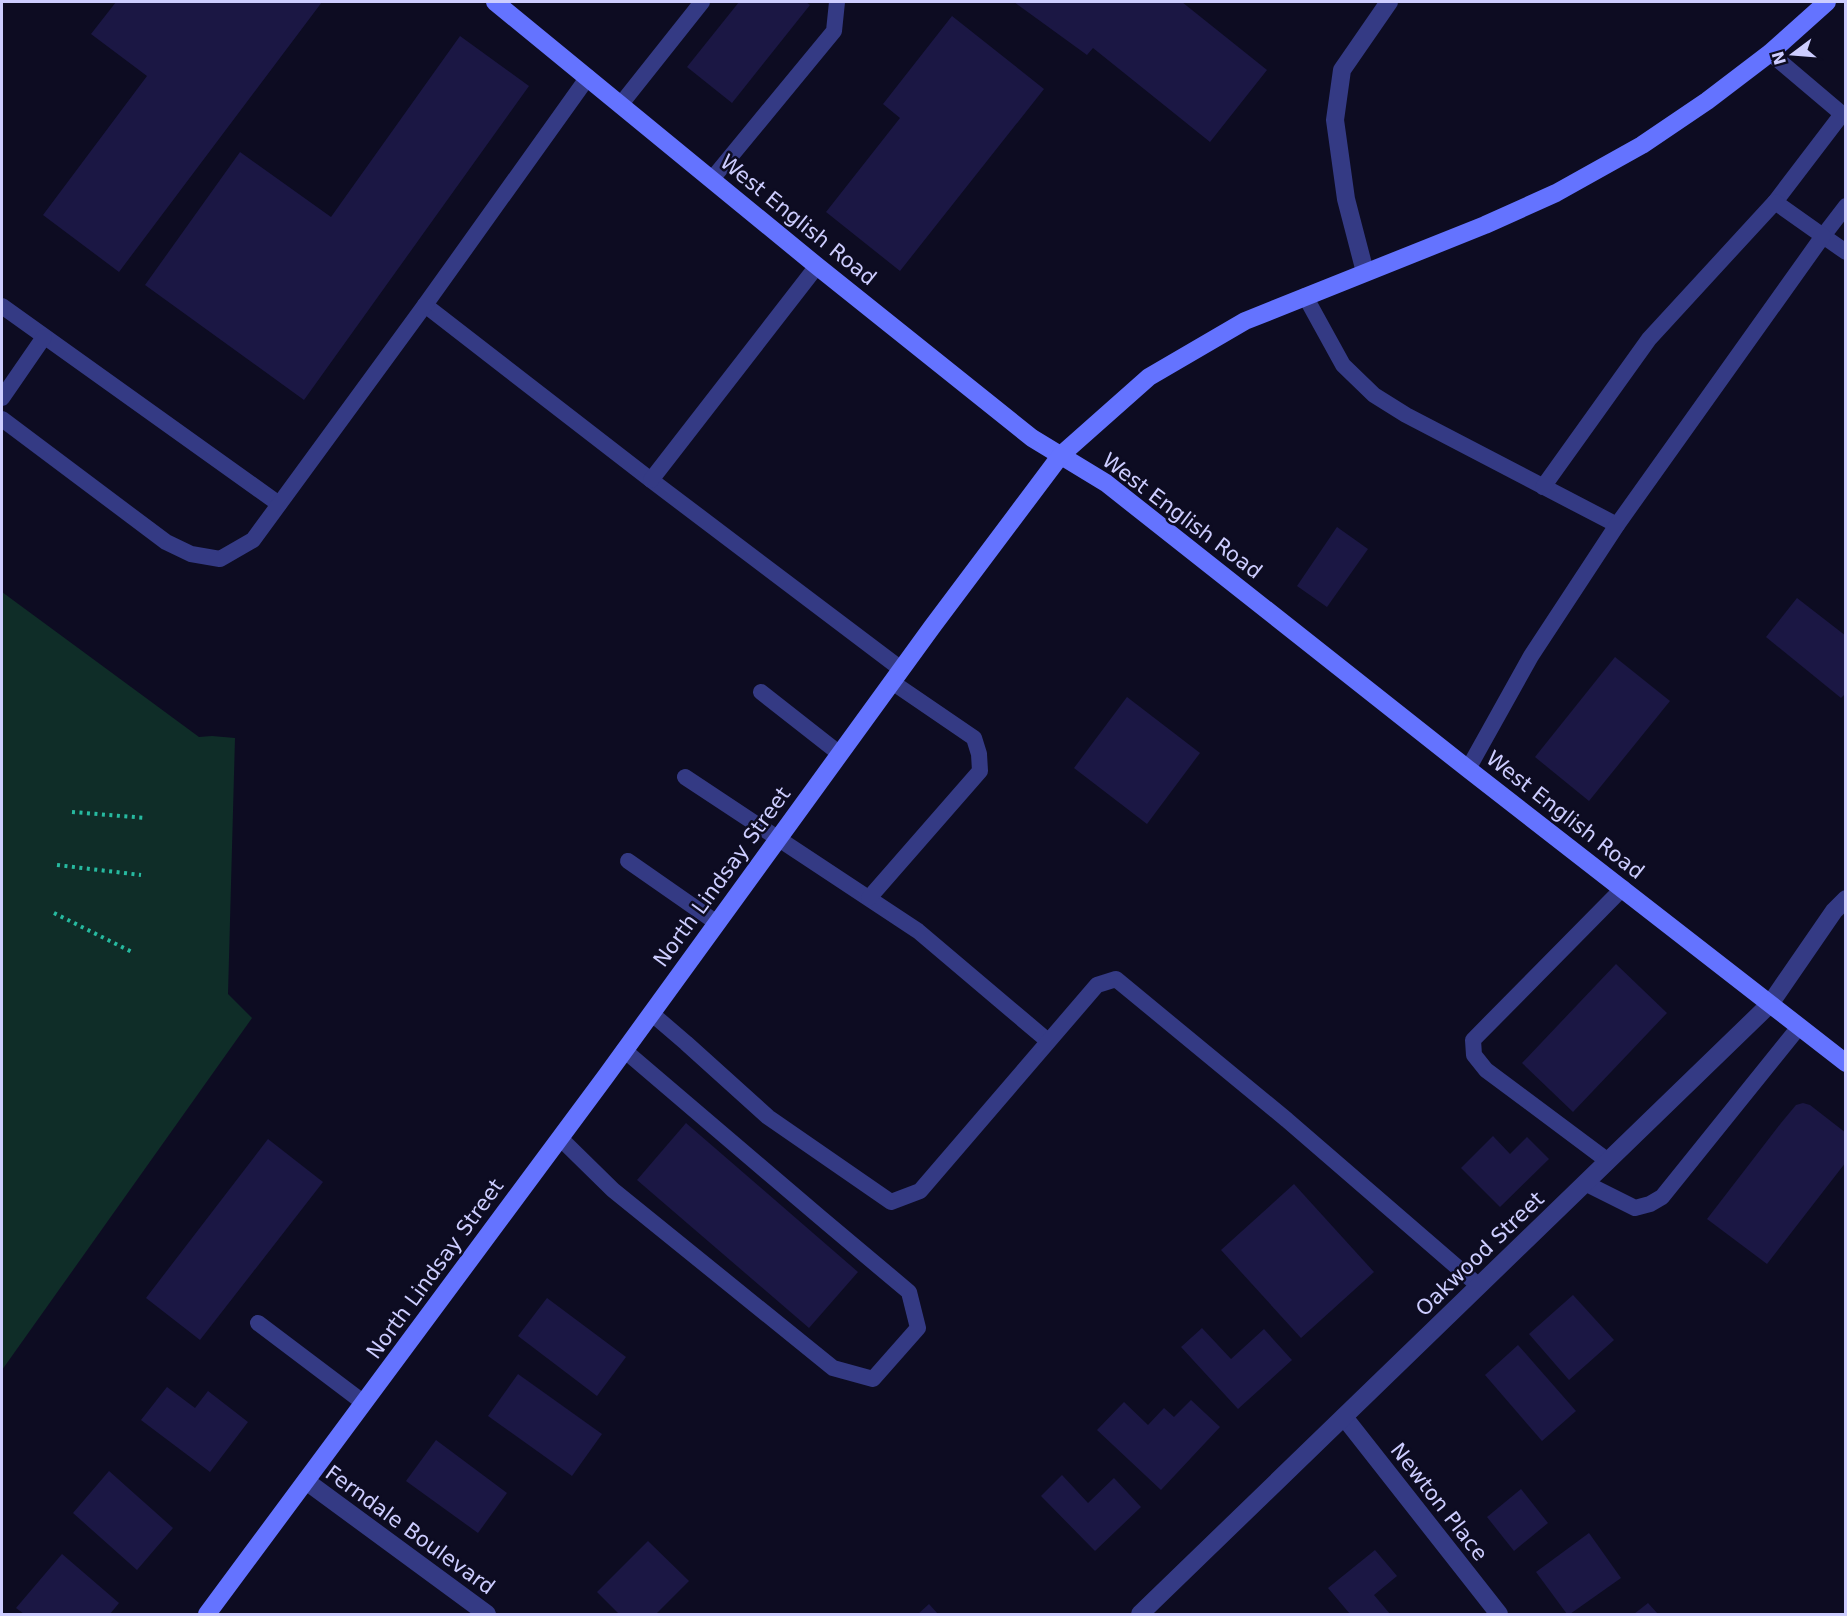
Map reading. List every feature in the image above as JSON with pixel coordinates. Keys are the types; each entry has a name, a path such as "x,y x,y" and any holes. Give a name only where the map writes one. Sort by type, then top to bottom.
{"main road":[{"name":"West English Road","path":"495,2 1032,438 1106,483 1845,1063"},
{"name":"North Lindsay Street","path":"207,1614 560,1138 1061,455 1149,377 1245,321 1485,225 1556,192 1642,145 1707,101 1770,53 1827,2"}],"street":[{"path":"1365,272 1346,199 1335,120 1342,70 1389,2"},
{"name":"Oakwood Street","path":"1140,1614 1770,1004 1840,905 1845,885"},
{"name":"Newton Place","path":"1344,1417 1499,1614"},
{"name":"Ferndale Boulevard","path":"306,1481 487,1614"}],"lane":[{"path":"621,104 702,2"},
{"path":"711,178 834,32 837,2"},
{"path":"1543,487 1649,339 1774,202 1844,115 1770,53"},
{"path":"2,419 166,542 191,554 220,559 253,540 588,77"},
{"path":"1774,202 1845,252"},
{"path":"1468,769 1531,656 1617,525 1845,206"},
{"path":"651,480 818,266"},
{"path":"1305,296 1343,365 1374,395 1406,415 1617,525"},
{"path":"425,305 651,480 974,738 979,754 980,771 869,898"},
{"path":"2,306 279,504"},
{"path":"2,398 44,337"},
{"path":"761,692 840,754"},
{"path":"685,777 918,932 1048,1041"},
{"path":"628,861 717,923"},
{"path":"1608,1161 1486,1070 1474,1055 1473,1040 1623,888"},
{"path":"651,1013 768,1117 891,1202 920,1191 1097,985 1116,979 1287,1120 1479,1286"},
{"path":"1585,1183 1635,1208 1650,1204 1662,1197 1799,1027"},
{"path":"560,1138 613,1190 833,1368 873,1379 918,1328 909,1292 624,1050"},
{"path":"258,1323 364,1403"}],"path":[{"path":"72,812 146,818"},
{"path":"57,865 141,875"},
{"path":"54,913 134,953"}],"green space":[{"path":"2,592 199,737 235,738 228,994 252,1018 2,1370"}],"building":[{"path":"116,2 322,2 119,272 43,215 147,76 91,34"},
{"path":"739,2 806,2 810,5 732,103 687,67"},
{"path":"1014,2 1182,2 1267,70 1210,142 1093,48 1087,55"},
{"path":"952,16 1044,89 900,271 826,212 900,118 883,104"},
{"path":"460,36 529,86 304,400 145,285 240,152 331,217"},
{"path":"1337,527 1368,549 1327,607 1297,586"},
{"path":"1797,598 1846,636 1846,693 1841,698 1766,637"},
{"path":"1615,657 1670,701 1589,801 1535,757"},
{"path":"1127,697 1200,753 1147,824 1074,768"},
{"path":"1616,964 1667,1013 1573,1112 1522,1063"},
{"path":"1803,1103 1810,1105 1846,1133 1846,1162 1767,1264 1707,1219 1781,1123 1796,1105"},
{"path":"686,1123 858,1272 809,1328 637,1180"},
{"path":"1493,1136 1510,1154 1527,1137 1549,1159 1500,1207 1461,1168"},
{"path":"268,1139 323,1182 200,1340 146,1298"},
{"path":"1294,1184 1374,1272 1301,1338 1221,1250"},
{"path":"1573,1295 1614,1340 1569,1380 1529,1334"},
{"path":"547,1298 626,1357 597,1396 518,1336"},
{"path":"1202,1328 1231,1359 1264,1329 1292,1360 1238,1409 1181,1347"},
{"path":"1518,1345 1576,1411 1542,1441 1485,1375"},
{"path":"518,1374 602,1434 572,1476 488,1416"},
{"path":"167,1387 195,1408 208,1391 248,1422 210,1472 141,1420"},
{"path":"1191,1400 1220,1427 1161,1490 1097,1430 1124,1402 1148,1425 1164,1408 1174,1417"},
{"path":"436,1440 507,1493 478,1533 406,1481"},
{"path":"109,1471 173,1528 137,1570 73,1513"},
{"path":"1062,1475 1088,1503 1114,1478 1141,1507 1095,1551 1041,1496"},
{"path":"1521,1489 1548,1523 1514,1551 1487,1517"},
{"path":"1589,1533 1621,1578 1567,1614 1536,1572"},
{"path":"648,1541 689,1581 656,1614 619,1614 597,1592"},
{"path":"1375,1550 1397,1576 1374,1595 1390,1614 1350,1614 1328,1588"},
{"path":"62,1554 119,1603 110,1614 24,1614 16,1608"},
{"path":"1648,1603 1658,1614 1634,1614"},
{"path":"929,1604 938,1614 918,1614"}]}
